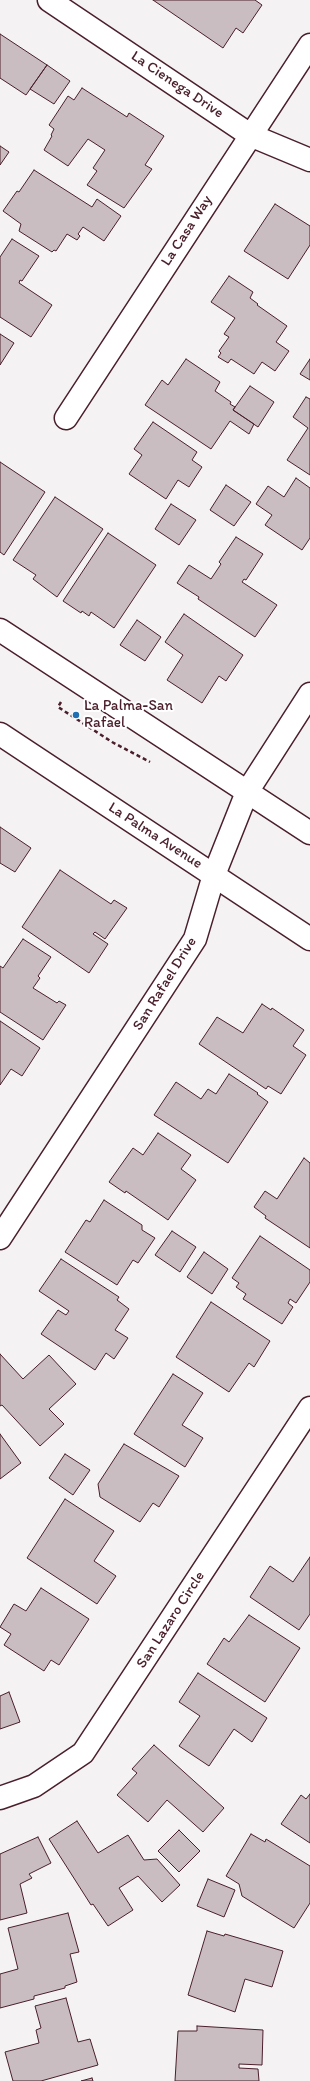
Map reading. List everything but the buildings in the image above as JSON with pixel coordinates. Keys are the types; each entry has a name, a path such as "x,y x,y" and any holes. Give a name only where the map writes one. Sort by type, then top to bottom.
{"street":[{"name":"La Cienega Drive","path":"49,0 250,134 310,160"},
{"name":"La Casa Way","path":"66,418 250,134 310,45"},
{"path":"0,630 310,833"},
{"name":"San Rafael Drive","path":"0,1238 195,939 214,875 247,792 310,694"},
{"name":"La Palma Avenue","path":"0,734 310,939"},
{"name":"San Lazaro Circle","path":"0,1798 34,1786 83,1753 310,1408"}],"place":[{"name":"La Palma-San Rafael","path":"76,715"}]}
